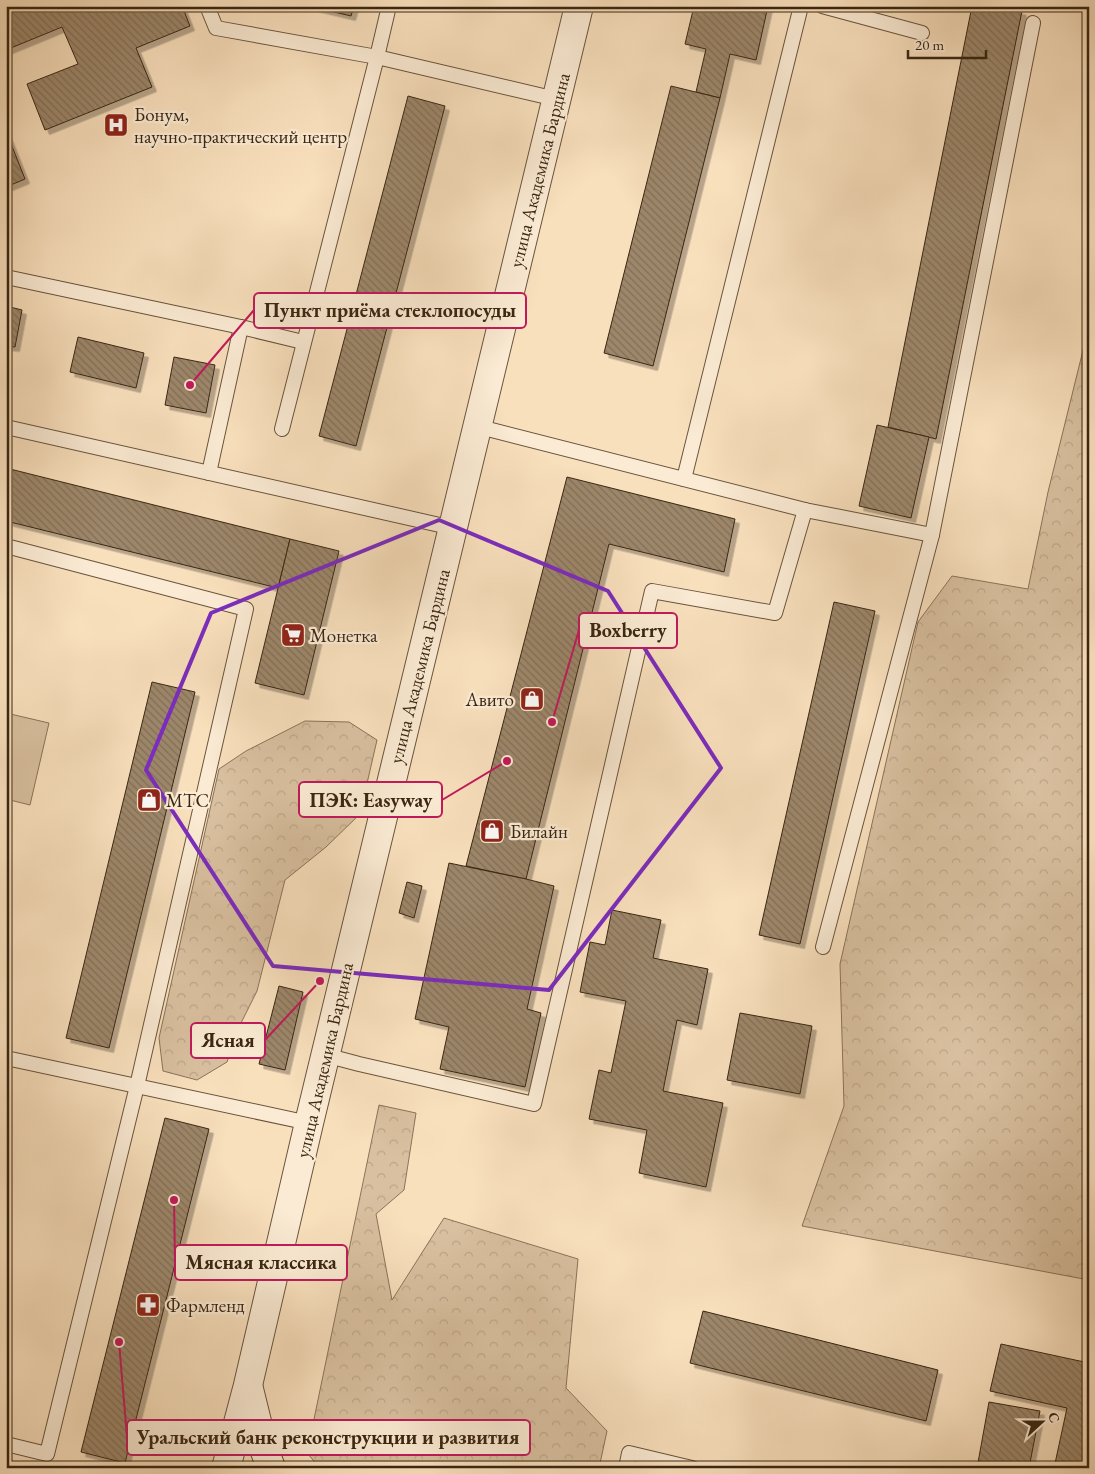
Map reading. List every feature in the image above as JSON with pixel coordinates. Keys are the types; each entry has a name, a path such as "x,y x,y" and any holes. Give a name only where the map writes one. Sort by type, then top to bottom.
{"street":[{"name":"улица Академика Бардина","path":"226,1468 248,1385 325,1055 579,6"},
{"name":"улица Академика Бардина","path":"248,1385 263,1446 271,1468"}],"lane":[{"path":"207,6 216,28 377,57 556,99"},
{"path":"282,429 389,6"},
{"path":"684,479 801,6"},
{"path":"822,6 922,33"},
{"path":"824,947 932,535 1034,23"},
{"path":"6,277 303,342"},
{"path":"209,473 241,327"},
{"path":"476,426 805,510 932,535"},
{"path":"6,427 453,528"},
{"path":"325,1055 534,1104 652,590 775,613 805,510"},
{"path":"6,546 246,609 137,1086 47,1454 6,1444"},
{"path":"6,1058 309,1123"},
{"path":"626,1468 629,1452 692,1468"}],"highlighted area":[{"path":"439,520 608,591 721,768 549,990 273,966 146,770 211,613"}],"green space":[{"path":"1089,326 1089,1280 802,1226 844,1106 840,964 918,622 952,576 1028,589 1048,492"},
{"path":"6,713 49,723 30,805 6,799"},
{"path":"305,721 349,722 377,740 360,814 326,847 285,880 257,991 241,1023 227,1062 197,1080 163,1071 159,1038 219,769 246,751"},
{"path":"379,1105 416,1113 404,1190 376,1214 392,1300 444,1218 578,1259 566,1388 607,1431 599,1468 320,1468 307,1453"}],"building":[{"path":"6,6 88,6 90,12 105,6 182,6 190,26 136,48 152,87 45,130 27,84 78,64 62,27 6,50"},
{"path":"309,6 354,6 351,16"},
{"path":"694,6 768,6 756,60 730,54 720,98 696,92 706,49 685,44"},
{"path":"972,6 1002,6 1022,11 936,439 888,427"},
{"path":"671,86 720,98 653,366 604,353"},
{"path":"408,96 445,106 356,446 319,436"},
{"path":"6,131 25,179 6,187"},
{"path":"6,306 22,310 15,347 6,346"},
{"path":"78,337 144,353 136,388 70,372"},
{"path":"174,357 215,365 206,413 165,405"},
{"path":"877,425 929,437 911,518 859,506"},
{"path":"6,468 290,539 278,588 6,521"},
{"path":"567,477 735,519 724,572 609,544 526,879 466,866"},
{"name":"Монетка","path":"290,539 339,551 304,695 255,683"},
{"path":"834,602 875,611 800,944 759,935"},
{"path":"152,682 195,692 109,1048 66,1038"},
{"path":"449,863 554,886 527,1009 541,1013 525,1087 440,1069 449,1027 415,1019"},
{"path":"407,882 422,886 414,918 399,913"},
{"path":"612,910 661,920 653,958 708,969 697,1025 677,1020 663,1091 723,1103 706,1187 639,1173 647,1130 589,1119 599,1070 611,1073 626,1001 580,992 590,942 605,945"},
{"path":"279,986 303,992 285,1070 259,1064"},
{"path":"740,1013 812,1026 800,1094 727,1080"},
{"path":"165,1118 209,1129 125,1463 81,1452"},
{"path":"703,1311 938,1370 926,1421 690,1363"},
{"path":"1001,1344 1089,1363 1089,1436 1082,1468 1054,1468 1067,1408 990,1391"},
{"path":"989,1402 1040,1411 1029,1468 977,1468"}],"place":[{"name":"Бонум, научно-практический центр","path":"116,125"},
{"name":"Пункт приёма стеклопосуды","path":"190,385"},
{"name":"Монетка","path":"293,635"},
{"name":"Авито","path":"532,699"},
{"name":"Boxberry","path":"552,722"},
{"name":"ПЭК: Easyway","path":"507,761"},
{"name":"МТС","path":"149,800"},
{"name":"Билайн","path":"492,831"},
{"name":"Ясная","path":"320,981"},
{"name":"Мясная классика","path":"174,1200"},
{"name":"Фармленд","path":"148,1305"},
{"name":"Уральский банк реконструкции и развития","path":"119,1342"}]}
